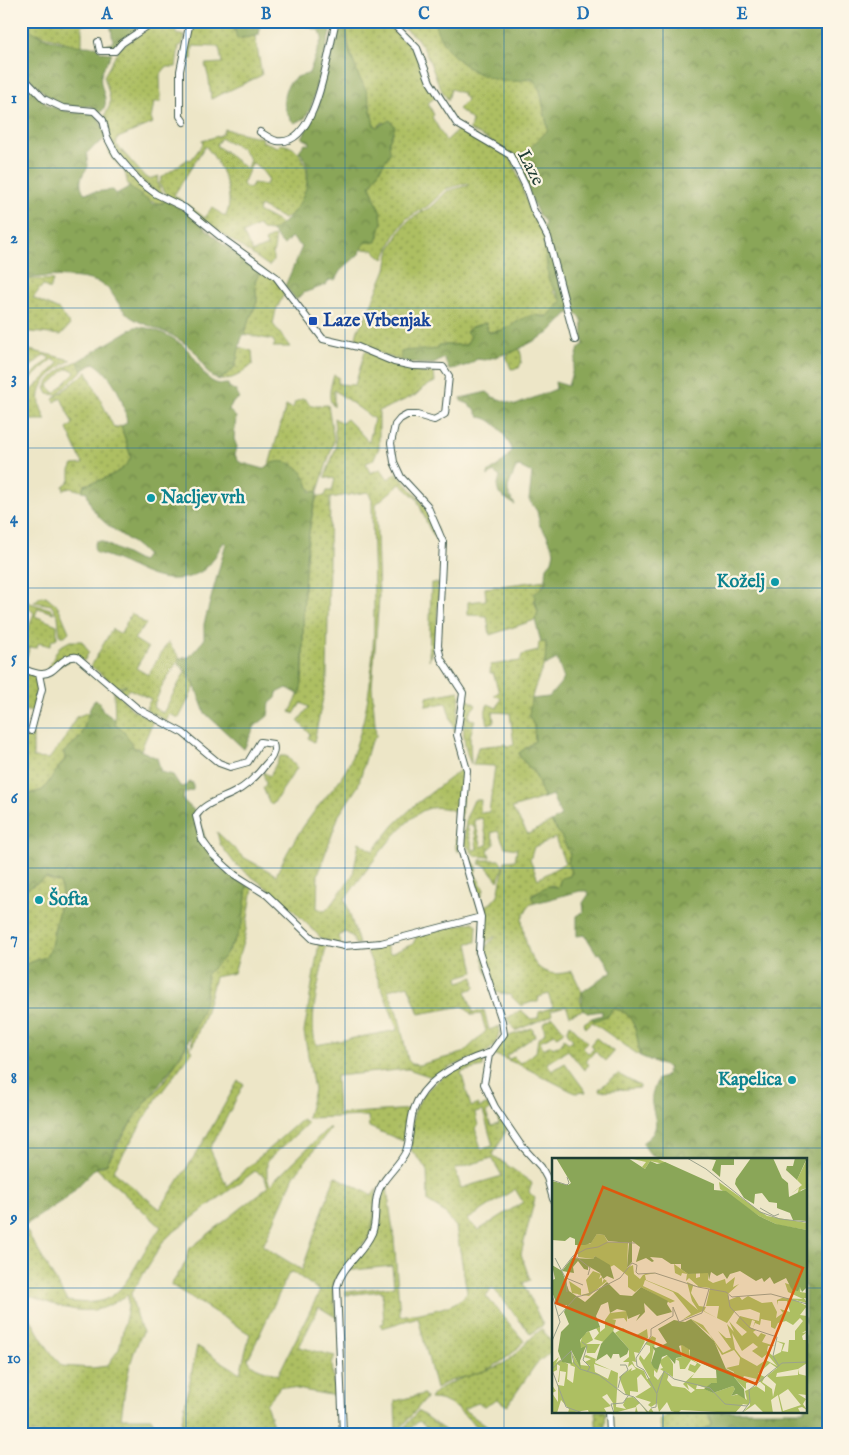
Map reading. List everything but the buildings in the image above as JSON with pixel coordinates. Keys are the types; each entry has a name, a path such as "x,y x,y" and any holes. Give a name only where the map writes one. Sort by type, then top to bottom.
{"street":[{"path":"98,42 100,51 115,51 122,43 155,21"},
{"path":"184,122 180,116 180,71 190,21"},
{"path":"260,132 278,141 300,134 306,126 319,92 336,21"},
{"name":"Laze","path":"390,21 417,48 430,82 457,124 510,155 525,185 532,209 548,237 575,340"},
{"path":"21,75 44,100 63,108 94,112 102,120 107,137 116,154 140,182 156,194 185,208 227,242 276,277 323,340 358,347 394,362 413,366 443,367 448,376 445,414 434,420 417,415 407,415 395,425 391,443 394,462 401,476 427,505 443,542 438,646 440,659 463,693 457,735 467,770 461,849 481,917 479,952 502,1021 504,1034 491,1052 485,1071 484,1084 495,1106 520,1144 541,1167 547,1178 552,1196"},
{"path":"21,668 39,674 50,672 64,659 77,658 138,709 183,733 214,760 230,767 248,762 260,742 273,744 275,748 272,756 256,778 235,792 201,808 196,816 202,840 213,855 235,875 267,896 313,939 344,946 381,943 481,917"},
{"path":"31,731 42,690 39,674"},
{"path":"343,1434 337,1288 339,1278 369,1239 375,1221 377,1194 407,1148 414,1108 420,1098 444,1073 458,1064 491,1052"},
{"path":"608,1412 609,1434"}],"green space":[{"path":"21,21 31,21 30,29 43,37 71,44 96,46 102,52 112,53 101,75 105,104 100,113 91,106 58,103 21,72"},
{"path":"31,21 93,21 93,24 82,25 82,46 78,46 33,32 30,29"},
{"path":"110,21 148,21 149,24 116,48 104,48 103,46 113,42"},
{"path":"196,21 228,21 240,39 248,35 255,36 262,75 211,99 205,64 222,63 219,47 193,46 192,59 184,60"},
{"path":"228,21 263,21 260,23 259,35 237,39 235,30"},
{"path":"302,21 333,21 311,108 305,118 294,123 287,112 284,94 286,88 295,78 309,73 322,38 320,31 306,26"},
{"path":"338,21 346,23 348,47 359,77 367,92 374,125 377,127 390,120 395,127 389,141 390,153 370,186 381,214 382,222 377,242 365,242 359,254 340,271 335,280 329,280 326,285 303,293 296,300 285,286 302,247 291,237 284,245 282,244 272,231 290,217 303,196 307,184 308,173 305,161 299,151 305,143 308,145 310,142 302,138 317,108"},
{"path":"349,21 388,21 414,46 436,97 428,103 434,115 432,117 446,141 460,128 503,151 513,162 529,207 543,226 554,292 562,301 549,316 531,316 502,330 488,332 486,323 471,327 467,332 471,336 466,345 440,345 437,349 415,352 406,350 401,361 359,345 356,336 358,330 386,269 390,249 401,230 409,220 434,205 447,191 469,185 467,183 446,189 428,206 406,219 394,237 384,259 373,250 362,249 365,242 373,242 379,237 381,214 370,186 387,157 389,141 394,131 383,122 377,127 371,120 370,102 353,63 347,37 346,23"},
{"path":"393,21 434,21 443,41 459,61 470,68 492,78 534,80 540,90 548,130 529,149 518,167 503,149 470,130 472,120 458,109 467,100 462,93 451,89 448,100 439,86 423,47 410,32"},
{"path":"434,21 828,21 828,1434 689,1434 711,1424 710,1415 707,1412 806,1412 806,1158 660,1158 650,1154 643,1142 650,1136 656,1126 652,1093 658,1079 665,1077 669,1068 640,1056 634,1025 626,1014 620,1010 612,1009 609,1015 594,1021 592,1018 602,1015 602,1011 587,1013 582,1006 582,992 612,971 600,953 597,954 585,935 577,936 577,916 584,911 583,903 589,894 587,891 580,891 535,903 531,896 547,886 558,887 561,878 570,876 571,873 568,863 570,854 551,822 561,816 552,795 544,798 535,774 520,757 519,753 535,741 534,726 529,716 531,699 549,697 564,679 557,659 545,665 546,642 541,642 535,620 538,612 534,594 545,585 547,567 552,561 554,551 547,535 540,526 537,511 529,500 532,473 520,467 516,468 508,487 508,493 515,505 499,494 497,487 500,477 494,472 488,476 488,473 504,461 511,452 511,447 502,432 490,420 479,417 474,407 471,408 469,404 461,401 461,398 487,392 493,397 516,405 556,389 555,382 568,386 579,348 584,344 582,322 578,315 573,312 567,314 549,333 515,351 485,360 477,359 468,365 449,370 444,358 434,364 401,361 401,352 404,351 437,349 439,345 466,345 471,336 466,332 471,327 486,323 488,332 494,332 505,329 530,316 547,317 562,301 549,281 543,235 545,222 538,214 518,167 529,149 548,130 540,90 534,80 530,78 515,81 500,80 485,76 471,69 458,60 439,35"},
{"path":"154,24 175,24 176,34 185,36 182,45 179,46 176,67 166,67 160,75 161,102 154,102 151,119 153,123 118,138 116,144 145,177 149,179 159,176 157,183 164,196 134,172 118,152 111,141 105,117 110,103 104,76 120,48"},
{"path":"21,78 49,106 73,113 88,112 98,117 107,137 87,153 88,167 82,176 81,182 84,193 113,190 116,194 129,187 153,204 163,203 165,200 185,210 223,244 262,269 255,281 257,302 241,340 235,367 220,380 210,375 197,354 174,336 140,322 128,314 106,287 99,283 65,277 40,277 21,280"},
{"path":"225,129 263,138 262,141 278,147 281,144 291,147 298,152 306,168 306,188 298,209 284,219 260,206 258,211 282,224 272,231 262,230 259,225 243,234 253,252 267,246 265,241 274,236 273,261 269,266 169,197 159,184 162,177 188,159 191,160 203,144 202,141 221,135","holes":["221,138 241,148 250,159 247,169 216,145","205,146 221,170 228,190 229,200 225,217 212,207 205,218 174,195","252,163 260,168 269,180 266,185 253,183 251,188 246,188 243,184"]},
{"path":"109,145 118,160 165,200 163,203 149,201 131,189 124,171 111,156"},
{"path":"262,269 273,277 285,292 276,310 273,324 290,347 273,347 275,344 273,340 243,334 257,302 255,281"},
{"path":"32,279 53,280 50,290 43,285 33,298 59,310 70,325 61,335 21,331 21,282"},
{"path":"135,327 155,330 176,340 187,349 208,378 213,382 228,384 229,387 236,391 239,398 232,403 229,410 236,417 234,439 237,447 235,455 239,462 264,469 269,465 280,462 292,464 305,477 311,492 318,491 310,524 306,558 303,609 303,669 300,695 287,688 277,693 276,698 270,703 268,716 255,726 244,749 205,713 192,678 178,663 180,658 189,657 204,640 204,624 226,543 224,542 211,563 204,569 189,577 176,579 152,576 108,556 96,553 94,547 96,541 101,541 141,562 146,555 103,521 90,503 87,492 82,491 84,485 104,479 123,468 131,457 121,426 127,423 121,397 117,389 101,368 94,363 82,371 78,361"},
{"path":"239,347 252,351 253,364 238,375 220,380 235,367"},
{"path":"21,348 71,360 48,378 40,392 41,410 46,420 21,420 21,388 21,385 50,358 44,355 21,375","holes":["52,359 59,363 32,390 21,388"]},
{"path":"519,348 522,358 519,368 511,369 506,356"},
{"path":"365,351 417,368 419,373 434,373 435,382 424,387 416,395 379,411 379,448 373,460 366,463 370,473 381,469 388,479 397,473 427,509 437,530 440,541 440,553 439,544 429,528 417,499 400,484 376,504 379,598 372,686 376,736 370,744 358,786 339,815 318,874 317,908 325,911 353,875 359,842 373,851 394,825 415,805 464,767 459,852 456,850 454,811 434,808 417,814 406,823 383,849 345,899 359,944 355,944 352,936 345,932 339,936 341,945 322,939 284,901 235,864 220,844 217,832 243,857 276,875 301,830 345,771 360,733 372,668 374,634 372,500 368,492 330,498 327,678 314,742 308,738 310,734 298,721 309,707 301,703 294,714 290,712 296,701 302,680 306,560 313,512 317,496 325,496 327,491 332,491 335,479 325,477 336,447 334,418 342,423 347,419 369,442 374,419 334,390 334,407 330,400 331,387 334,375 338,377 338,384 355,385"},
{"path":"78,361 82,371 57,395 48,394 45,388 51,379 63,368","holes":["66,369 73,370 75,373 55,393 48,386"]},
{"path":"87,372 114,428 121,426 131,457 123,468 104,479 84,485 82,491 70,488 64,490 63,486 70,481 70,470 73,465 83,464 67,429 73,424 61,398 55,402 53,399"},
{"path":"305,399 311,406 328,405 334,441 318,491 314,492 309,488 307,481 269,465 286,406 293,408 295,402"},
{"path":"546,580 534,600 538,612 535,620 490,635 487,616 468,615 468,602 486,600 485,588"},
{"path":"431,583 439,583 439,586 436,587 439,591 436,637 429,661"},
{"path":"21,594 30,603 51,609 54,613 38,608 35,616 57,625 57,638 52,640 50,646 39,643 36,648 30,647 25,661 21,660 21,638 25,638 34,613 21,601"},
{"path":"46,596 58,606 69,632 65,636 60,636 58,616 51,605 34,602 40,597"},
{"path":"131,613 146,624 134,639 148,648 136,668 148,675 168,642 180,658 163,684 153,707 163,713 186,670 195,686 179,718 169,714 166,722 157,715 151,714 146,708 151,699 129,689 123,696 119,689 127,685 117,687 91,666 112,629 121,634"},
{"path":"70,641 82,641 89,652 84,661 78,657 46,672 59,647"},
{"path":"539,642 546,642 545,663 531,703 535,741 519,753 520,757 535,774 544,798 512,808 528,834 551,822 570,854 568,863 571,873 570,876 561,878 558,887 551,885 532,894 535,903 529,905 522,919 529,953 534,962 548,973 559,974 572,971 582,992 580,1000 585,1009 570,1015 566,1006 551,1010 552,1015 515,1031 507,1018 521,1010 531,1019 538,1018 539,1012 553,1007 548,994 539,997 538,1002 521,1006 510,995 495,992 486,970 483,956 488,944 495,936 484,944 481,954 482,924 486,918 482,908 491,903 498,895 505,861 515,860 517,849 505,847 498,831 491,833 495,844 488,850 490,857 475,856 464,843 466,818 474,800 481,800 480,813 489,812 495,766 473,765 478,747 514,745 510,713 493,712 494,722 488,724 486,711 488,704 497,708 501,698 494,695 499,692 493,673 490,673 491,665 520,661 522,655 538,651","holes":["482,818 488,844 482,847 474,820","474,825 477,849 473,850 467,826","555,838 565,863 538,879 530,860 534,847"]},
{"path":"21,669 36,676 41,686 34,712 21,710"},
{"path":"114,690 133,710 153,721 141,750 133,747 124,731 115,725"},
{"path":"459,691 460,697 455,732 446,703 426,706 427,697"},
{"path":"466,698 476,705 469,713 469,719 475,720 470,736 471,764 464,740"},
{"path":"95,700 100,702 102,710 115,720 115,725 124,731 133,747 157,758 161,772 173,775 180,786 184,787 190,782 193,783 193,790 184,793 183,800 198,814 209,851 247,885 243,922 237,936 223,958 206,975 206,989 202,1011 186,1045 127,1129 106,1165 96,1168 66,1198 21,1228 21,966 45,957 50,951 62,894 60,883 46,878 21,892 21,760 28,772 22,782 22,789 29,794 43,790 65,759 64,752 81,737 91,705"},
{"path":"89,712 81,737 64,752 65,759 43,790 29,794 22,789 22,782 26,777 21,760 21,741 26,735 33,735 33,758 49,759 65,738 76,717"},
{"path":"280,756 287,756 297,768 273,804 270,804 263,788 266,784 263,772 270,776"},
{"path":"464,848 477,867 475,874 484,889 481,897 483,903"},
{"path":"481,860 500,860 503,867 498,881 486,866 479,864"},
{"path":"46,878 60,883 62,894 50,951 45,957 21,966 21,892"},
{"path":"247,885 253,888 245,935 234,973 215,977 205,1014 192,1047 191,1036 206,995 206,975 231,947 239,930"},
{"path":"473,922 477,925 476,942 468,943 474,972 458,977 459,982 474,977 475,988 466,991 473,1012 484,1010 489,1030 500,1026 495,1043 488,1051 455,1065 435,1078 408,1069 336,1076 338,1114 412,1109 406,1138 403,1141 369,1127 368,1116 307,1118 314,1090 304,1032 319,943 326,945 314,1008 313,1021 316,1045 398,1030 365,946 385,944 390,954 413,944 417,935","holes":["408,985 419,1014 463,1006 472,1015 481,1014 486,1031 463,1053 419,1065 412,1064 408,1060 399,1018 388,990"]},
{"path":"611,1009 619,1010 626,1014 634,1025 640,1056 592,1022 586,1028 584,1023 592,1018 594,1021"},
{"path":"553,1017 564,1031 557,1036 555,1034 540,1041 543,1049 551,1045 553,1048 561,1044 564,1038 568,1043 573,1040 567,1032 570,1024 587,1042 582,1047 588,1053 594,1049 590,1045 596,1038 614,1052 606,1061 595,1051 586,1061 589,1065 584,1070 568,1050 547,1063 552,1071 565,1063 586,1092 575,1093 520,1065 493,1054 506,1037 532,1028 535,1036 506,1056 509,1059 514,1057 520,1063 536,1052 538,1039 545,1033 543,1023"},
{"path":"188,1043 192,1052 157,1098 113,1171 160,1209 201,1146 238,1081 244,1084 210,1149 227,1186 302,1119 308,1123 267,1161 267,1177 270,1185 328,1128 331,1128 294,1176 263,1246 302,1270 335,1176 372,1195 377,1189 373,1223 368,1239 337,1276 333,1287 337,1318 319,1307 299,1347 335,1356 332,1364 335,1396 281,1386 266,1404 276,1434 200,1434 181,1425 197,1346 240,1373 250,1334 171,1285 186,1262 188,1250 268,1187 264,1176 255,1171 171,1234 163,1242 131,1294 137,1319 143,1332 131,1364 121,1418 151,1418 160,1434 27,1434 23,1356 21,1355 21,1276 24,1249 21,1228 24,1226 67,1301 94,1302 104,1300 119,1290 161,1227 96,1168 106,1165 137,1113 164,1082","holes":["293,1272 320,1291 278,1375 257,1368 248,1359 289,1273","27,1295 74,1310 103,1308 128,1295 128,1307 119,1349 107,1366 92,1368 62,1366 45,1343 29,1315 24,1298"]},
{"path":"485,1056 483,1067 461,1072 471,1107 478,1104 479,1108 488,1104 490,1110 486,1113 491,1126 499,1124 497,1114 508,1127 493,1155 532,1183 529,1192 535,1198 521,1254 530,1280 523,1283 543,1325 531,1334 492,1287 486,1296 524,1341 506,1358 492,1367 451,1381 436,1389 418,1317 382,1328 381,1324 384,1323 382,1291 346,1295 345,1292 394,1286 392,1266 345,1271 368,1243 377,1202 386,1180 394,1238 400,1316 427,1312 447,1306 463,1298 467,1292 456,1227 444,1212 428,1202 427,1169 410,1149 414,1114 425,1093 452,1071","holes":["483,1111 493,1146 481,1149 475,1128 478,1126 475,1113","492,1158 502,1176 461,1188 455,1169","515,1189 523,1202 479,1230 467,1220"]},
{"path":"618,1074 640,1086 640,1088 600,1091 599,1089"},
{"path":"542,1329 552,1343 552,1351 536,1364 507,1406 497,1399 484,1406 478,1403 463,1409 497,1434 480,1428 450,1404 430,1399 434,1393 450,1383 504,1363 516,1354"},
{"path":"424,1394 426,1398 396,1434 395,1401"},
{"path":"418,1411 450,1434 433,1434 419,1421 404,1434 399,1434"},
{"path":"595,1412 606,1412 605,1426 607,1434 597,1434"},
{"path":"672,1412 707,1412 711,1424 707,1428 695,1432 663,1434 659,1421"}],"place":[{"name":"Laze Vrbenjak","path":"313,321"},
{"name":"Nacljev vrh","path":"151,498"},
{"name":"Koželj","path":"775,582"},
{"name":"Šofta","path":"39,900"},
{"name":"Kapelica","path":"792,1080"}]}
